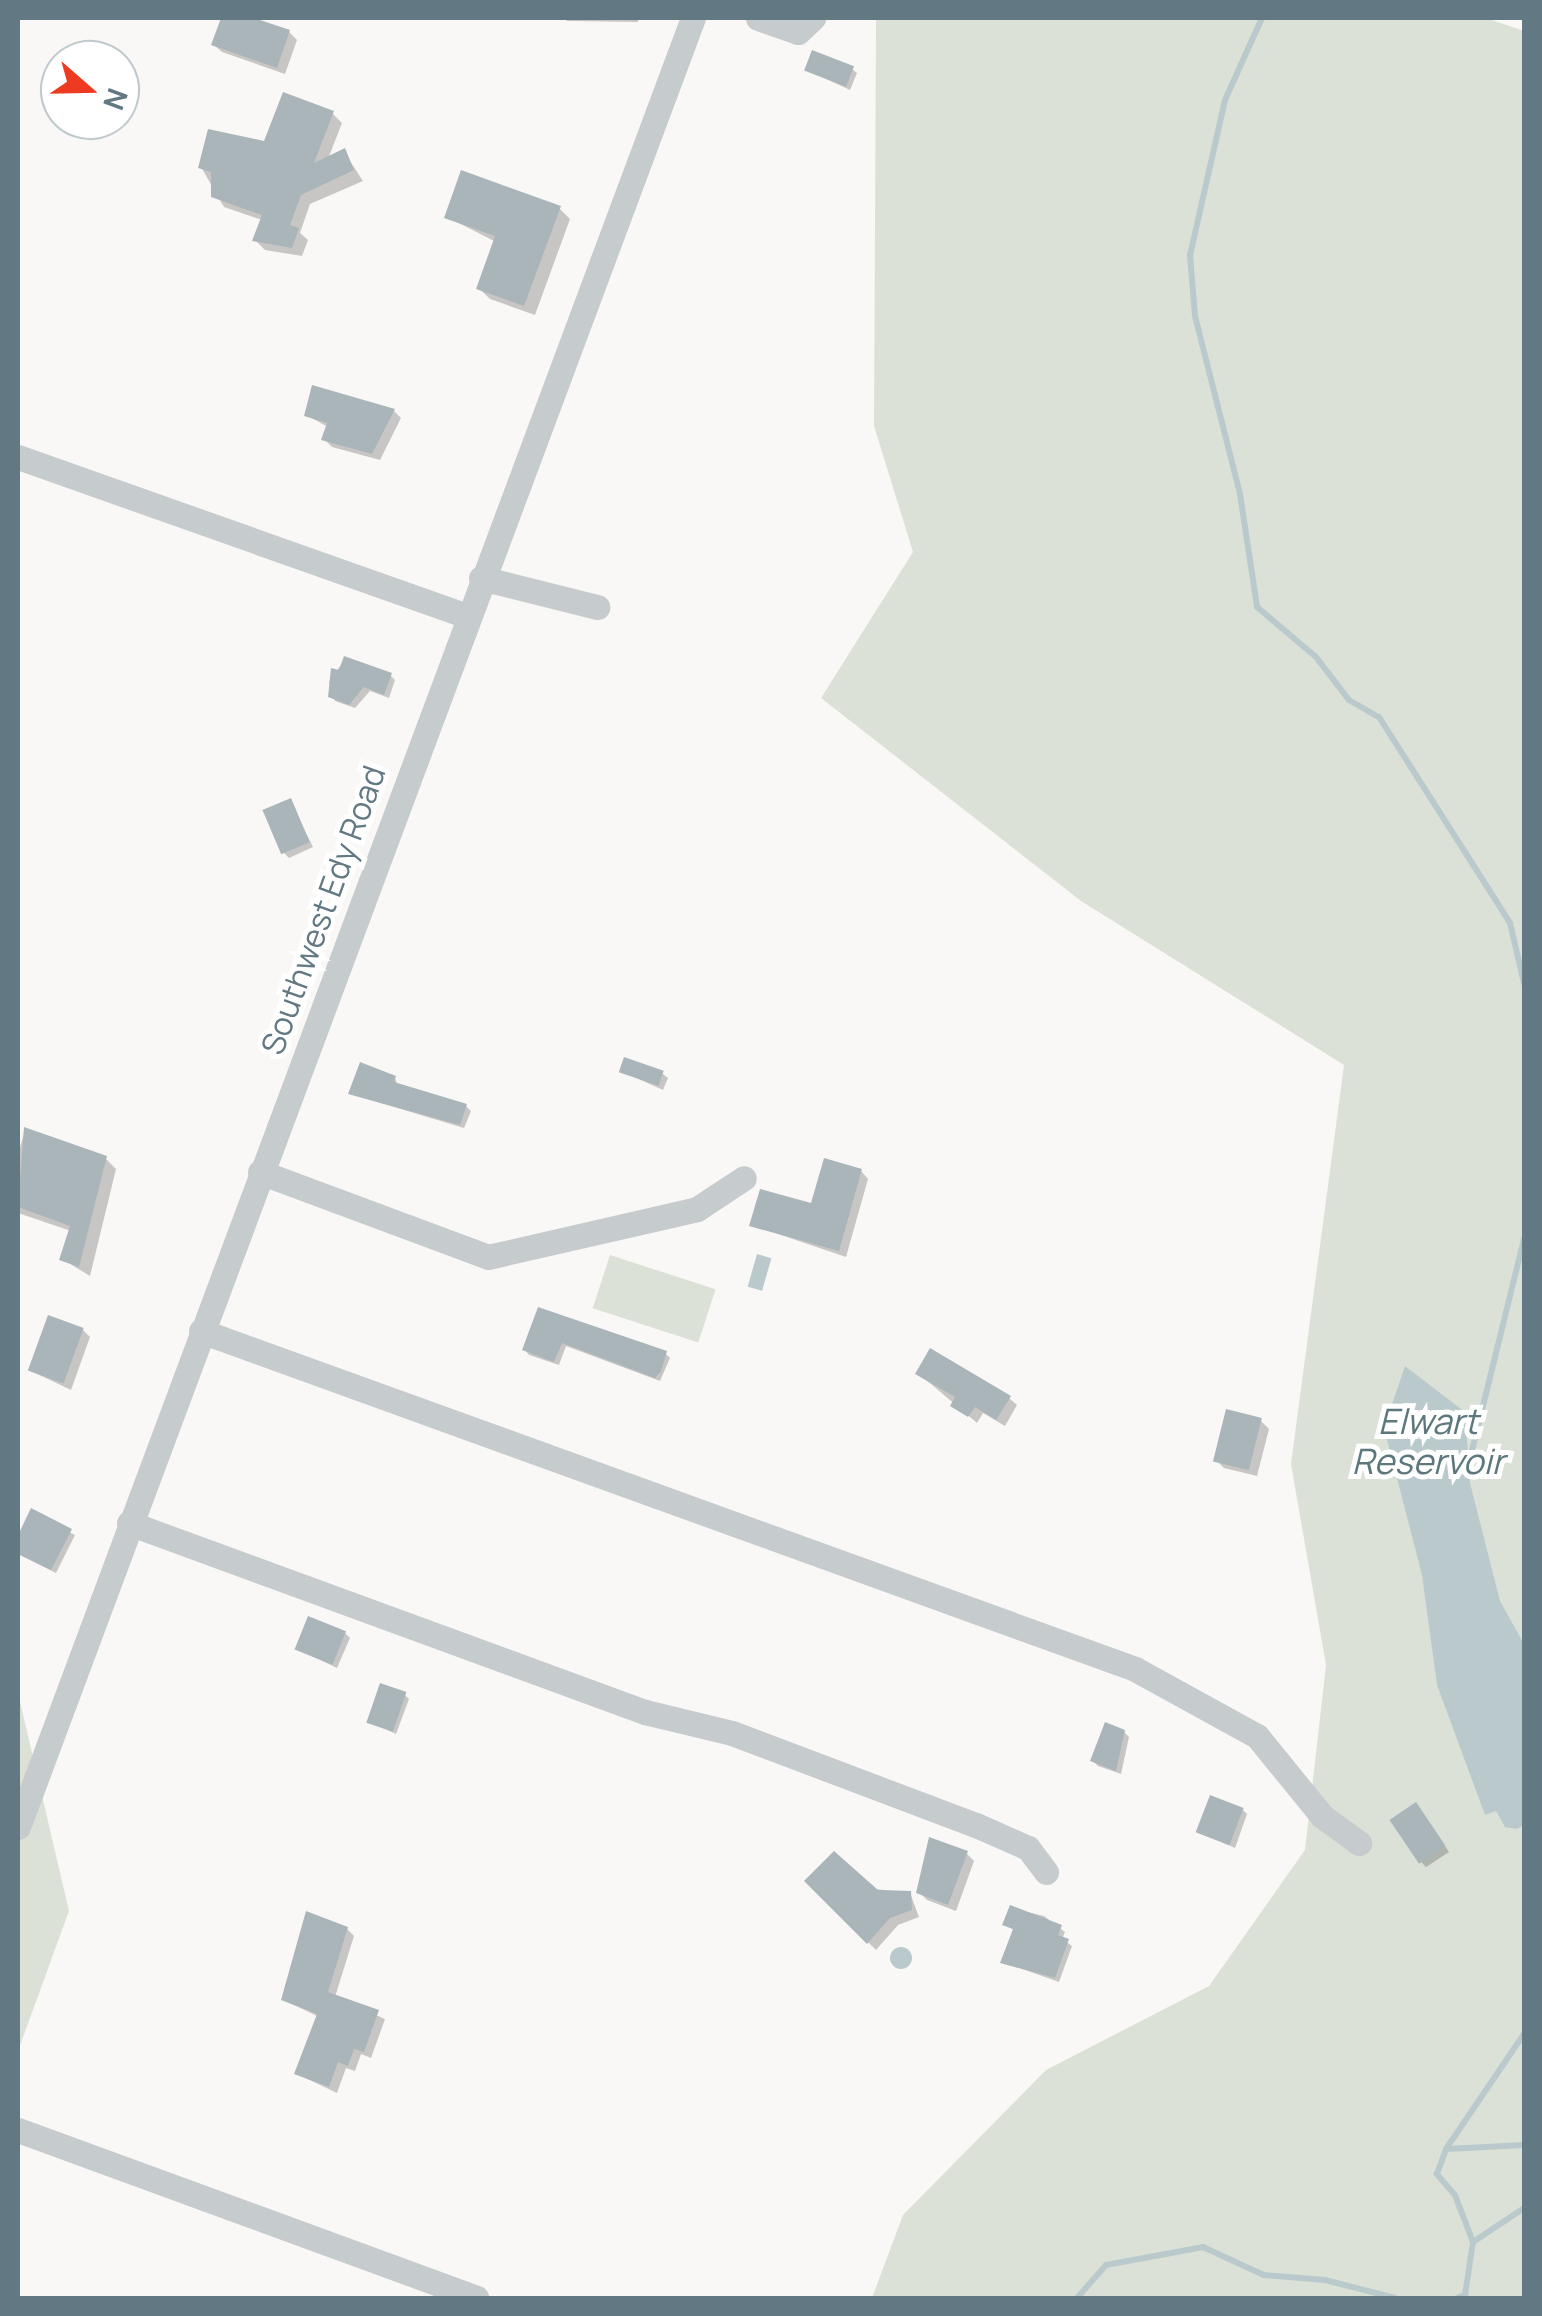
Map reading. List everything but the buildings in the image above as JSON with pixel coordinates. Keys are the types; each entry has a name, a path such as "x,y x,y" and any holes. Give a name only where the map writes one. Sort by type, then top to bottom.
{"street":[{"name":"Southwest Edy Road","path":"18,1827 466,616 693,18"},
{"path":"758,18 779,30 798,32 812,18"},
{"path":"18,457 466,616"},
{"path":"481,578 597,607"},
{"path":"260,1172 488,1257 697,1209 744,1178"},
{"path":"202,1331 1135,1668 1256,1736 1322,1816 1359,1843"},
{"path":"129,1523 645,1712 732,1733 976,1825 1028,1848 1046,1872"},
{"path":"18,2130 476,2298"}],"shaded area":[{"path":"876,18 1486,18 1524,31 1524,2298 872,2298 903,2215 1046,2070 1209,1986 1305,1850 1326,1665 1291,1464 1344,1065 1081,901 821,698 913,552 874,426"},
{"path":"610,1255 716,1289 698,1343 593,1308"},
{"path":"18,1693 69,1911 18,2051"}],"water":[{"path":"757,1254 771,1258 762,1291 748,1287"},
{"name":"Elwart Reservoir","path":"1405,1366 1465,1412 1470,1483 1500,1601 1524,1644 1524,1825 1517,1829 1505,1827 1496,1811 1485,1815 1437,1685 1422,1575 1384,1428"},
{"path":"901,1947 909,1950 909,1966 901,1969 893,1966 890,1958 893,1950"}],"waterway":[{"path":"1262,18 1225,100 1190,255 1195,316 1240,494 1257,607 1316,657 1349,700 1379,717 1510,923 1524,983"},
{"path":"1467,1471 1524,1239"},
{"path":"1457,2298 1465,2295 1473,2242 1455,2195 1437,2174 1446,2149 1524,2034"},
{"path":"1447,2149 1524,2145"},
{"path":"1473,2242 1524,2208"},
{"path":"1077,2298 1106,2265 1203,2247 1264,2275 1325,2280 1395,2298"}]}
